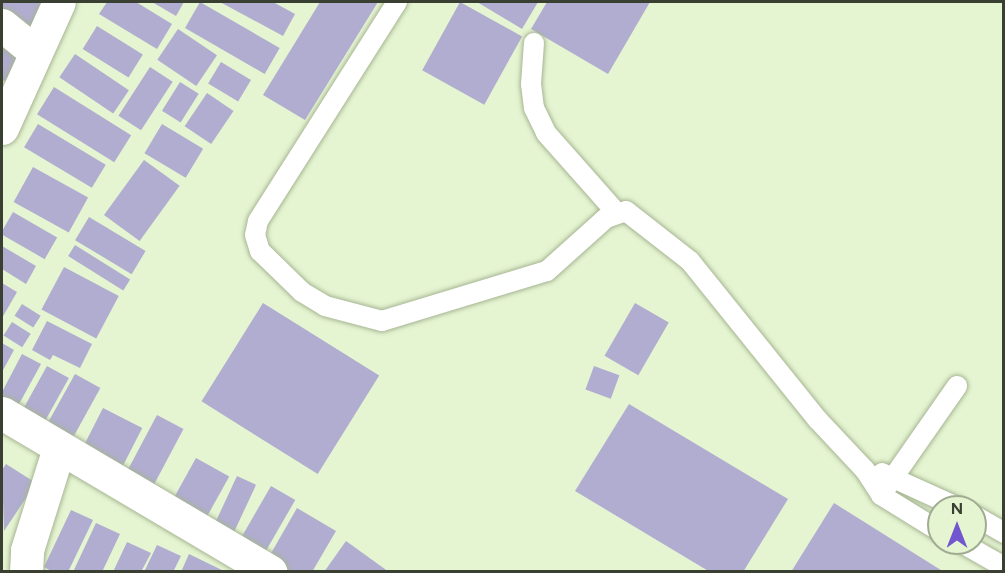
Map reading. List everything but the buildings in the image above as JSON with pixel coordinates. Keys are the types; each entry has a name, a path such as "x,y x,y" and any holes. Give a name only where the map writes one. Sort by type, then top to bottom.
{"street":[{"path":"2,128 34,51 59,2"},
{"path":"2,25 34,51"},
{"path":"2,413 270,571"},
{"path":"18,557 59,448"}],"lane":[{"path":"397,2 258,220 255,235 260,251 302,292 353,316 382,321 419,312 547,271 616,212"},
{"path":"534,43 531,84 534,108 546,133 616,212 636,215 690,261 818,420 865,470 881,495 927,524"},
{"path":"881,495 957,386"},
{"path":"865,470 894,476 933,495"},
{"path":"987,523 1004,532"},
{"path":"982,555 1001,566"}]}
